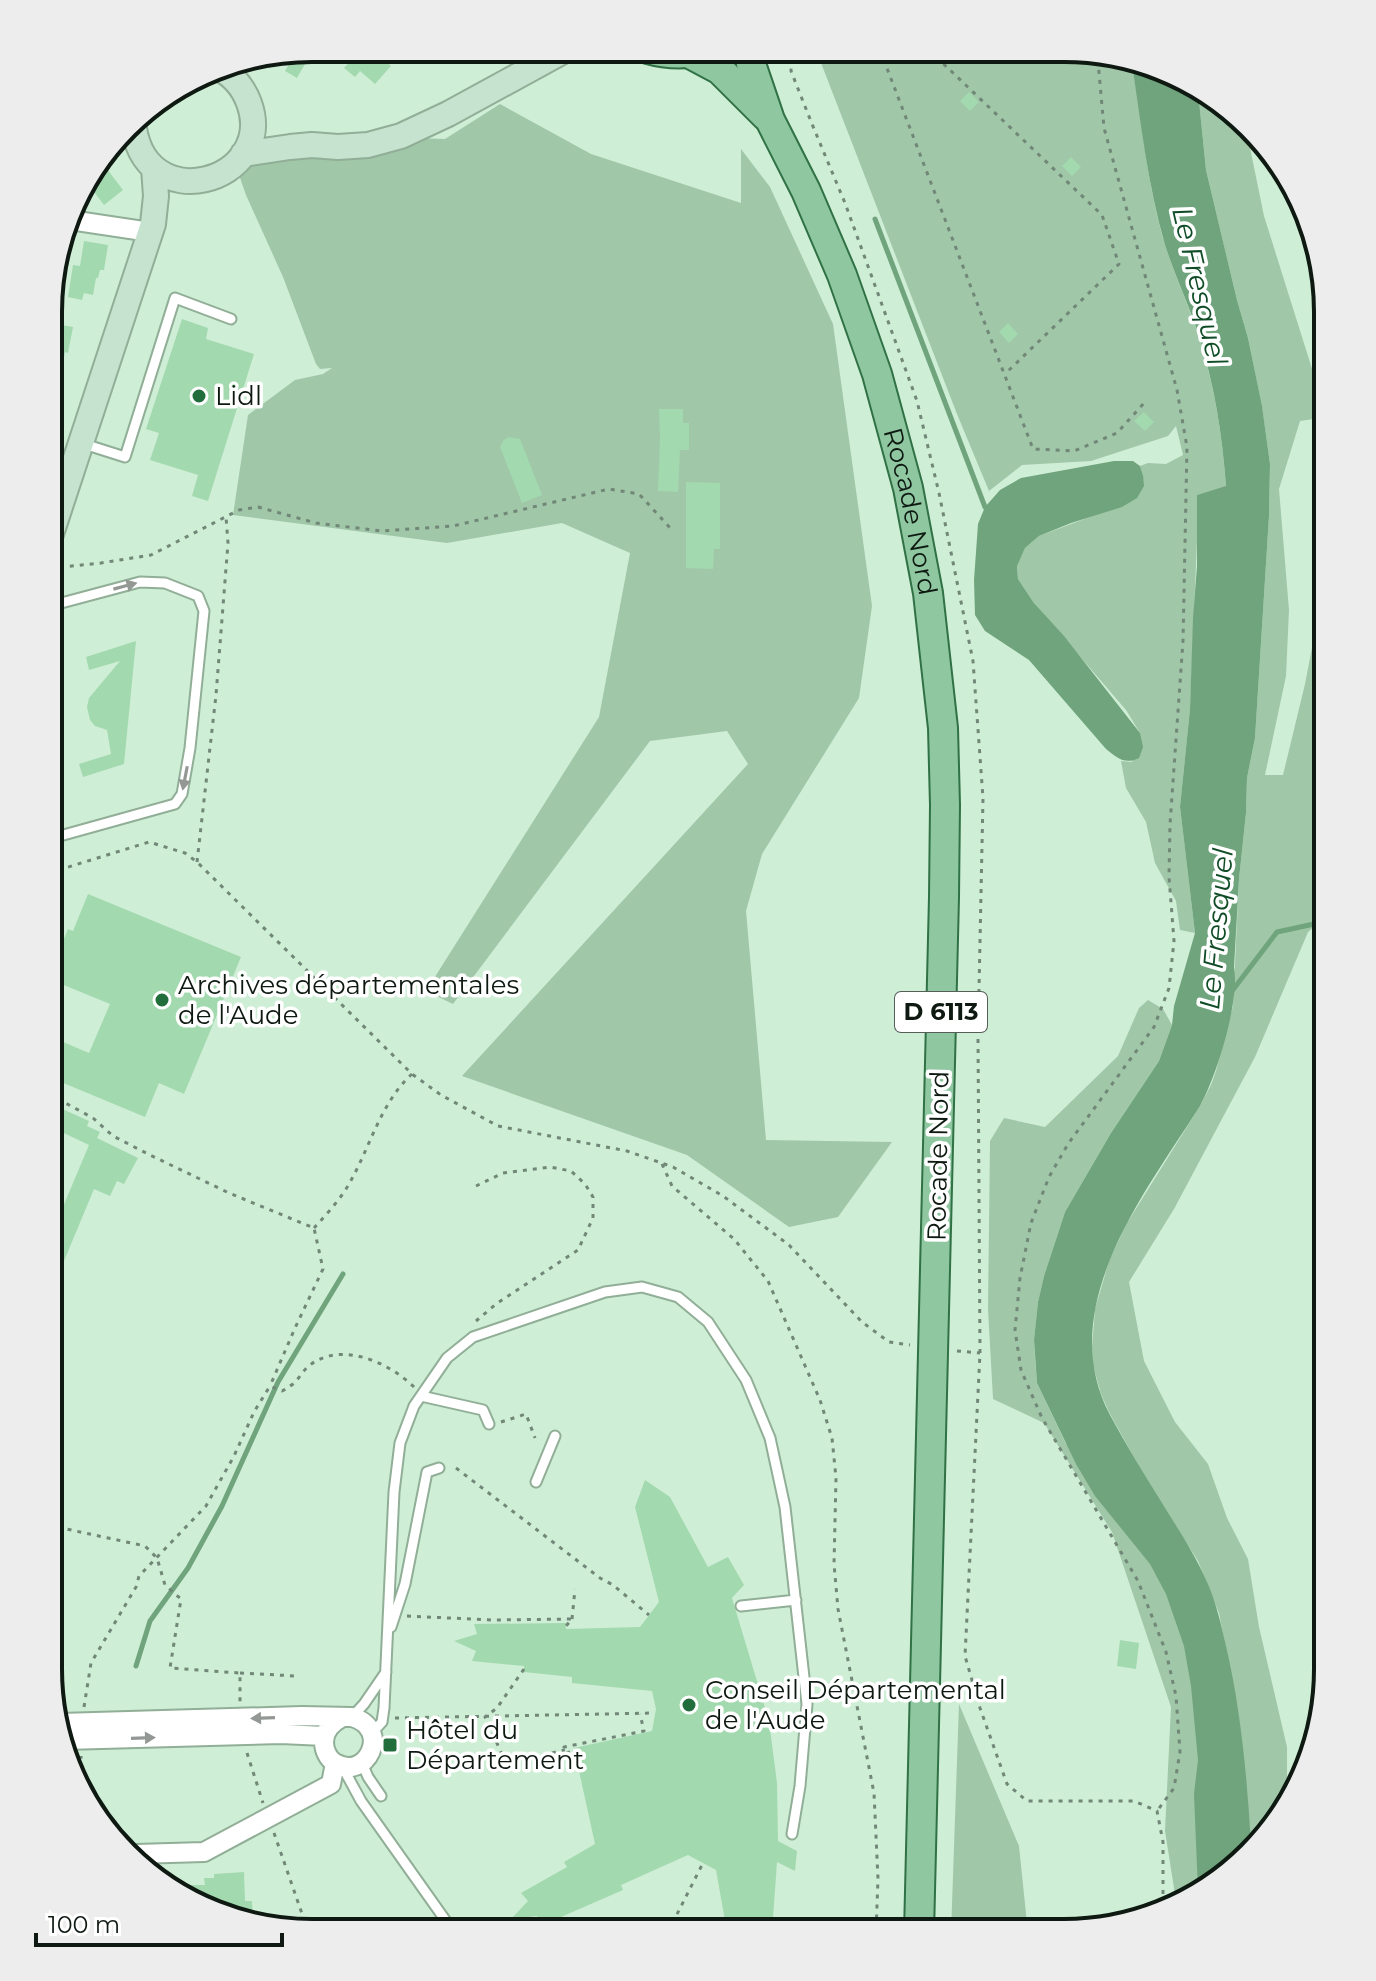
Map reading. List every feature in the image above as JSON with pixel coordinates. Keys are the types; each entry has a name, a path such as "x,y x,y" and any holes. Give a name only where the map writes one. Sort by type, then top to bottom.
{"main road":[{"name":"Rocade Nord","path":"711,62 770,120"},
{"name":"Rocade Nord","path":"751,62 770,120 842,275 877,374 908,488 928,593 943,728 944,897 919,1919"}],"street":[{"path":"517,76 531,63"},
{"path":"243,154 312,145 368,145 401,136 542,63"},
{"path":"134,137 145,159 170,178 188,182 220,176 243,154 253,125 246,93 231,75"},
{"path":"251,109 269,130 312,145"},
{"path":"62,501 151,228 156,196 154,168"},
{"path":"151,228 188,182"},
{"path":"79,221 151,228"},
{"path":"68,1723 302,1716 347,1718 377,1728 372,1750 356,1766 338,1764 325,1751 324,1736 333,1722 347,1718"},
{"path":"73,1740 268,1734 324,1736"},
{"path":"144,1854 204,1852 331,1784 338,1764"}],"lane":[{"path":"81,443 125,457 175,298 231,319"},
{"path":"62,603 140,582 165,583 198,596 204,611 190,748 182,794 175,804 62,835"},
{"path":"377,1728 386,1672 394,1492 400,1443 421,1396 447,1358 473,1337 605,1292 642,1287 678,1297 708,1322 746,1380 770,1438 785,1507 807,1704 800,1786 792,1834"},
{"path":"421,1396 483,1410 489,1424"},
{"path":"536,1482 555,1436"},
{"path":"387,1642 405,1584 427,1472 439,1468"},
{"path":"741,1606 796,1600"},
{"path":"347,1718 364,1704 386,1672"},
{"path":"362,1763 381,1796"},
{"path":"338,1764 445,1919"}],"path":[{"path":"792,62 791,71 845,203 917,401 973,661 983,798 978,1037 980,1353 965,1656 1007,1784 1027,1801 1134,1801 1157,1811"},
{"path":"885,62 1033,449 1074,451 1117,433 1145,402"},
{"path":"942,62 1102,215 1119,264 1005,374"},
{"path":"1098,65 1104,128 1177,390 1187,447 1183,641 1170,837 1169,877 1174,941 1169,988 1154,1027 1068,1144 1049,1177 1031,1223 1020,1278 1015,1330 1021,1370 1042,1418 1138,1581 1166,1652 1176,1696 1180,1752 1174,1788 1157,1811 1163,1842 1163,1898"},
{"path":"62,567 151,555 239,510 258,507 316,523 381,531 453,526 609,489 639,494 672,530"},
{"path":"197,862 216,695 228,543 226,517"},
{"path":"62,869 149,842 185,853 412,1074 441,1095 498,1126 627,1151 673,1167 723,1196 789,1245 862,1322 889,1342 910,1345"},
{"path":"314,1228 346,1189 384,1112 412,1074"},
{"path":"62,1101 93,1118 113,1136 150,1155 229,1193 314,1228"},
{"path":"662,1164 672,1186 734,1239 768,1281 820,1400 832,1438 836,1478 834,1564 838,1609 874,1793 876,1919"},
{"path":"471,1326 496,1304 578,1250 593,1218 593,1197 571,1171 550,1167 515,1171 503,1173 476,1186"},
{"path":"83,1715 91,1663 136,1587 139,1576 206,1506 254,1412 274,1388 295,1328 323,1269 314,1228"},
{"path":"957,1351 980,1353"},
{"path":"274,1388 282,1391 293,1384 308,1366 331,1354 371,1359 384,1364 412,1385 421,1396"},
{"path":"509,1421 526,1414 535,1438"},
{"path":"456,1468 649,1615"},
{"path":"62,1528 145,1546 157,1558 165,1585 175,1594"},
{"path":"566,1626 572,1619 575,1589"},
{"path":"407,1616 492,1620 572,1619"},
{"path":"485,1717 497,1708 524,1669"},
{"path":"240,1673 296,1676"},
{"path":"377,1728 392,1718 655,1713"},
{"path":"485,1717 506,1763 567,1751 564,1747 644,1731 640,1714"},
{"path":"81,1754 82,1764"},
{"path":"675,1919 703,1863"}],"shaded area":[{"path":"821,62 1064,62 1096,64 1133,73 1154,201 1165,245 1195,325 1209,375 1220,430 1226,487 1197,495 1190,709 1180,807 1195,933 1180,930 1176,901 1155,863 1146,822 1126,788 1121,761 1132,762 1140,733 1126,710 1034,603 1018,579 1017,565 1025,548 1039,536 1095,515 1143,475 1140,466 1166,464 1183,455 1176,426 1168,436 1091,461 1022,465 989,491"},
{"path":"1199,103 1249,144 1264,216 1314,372 1314,419 1300,421 1279,489 1289,610 1286,676 1265,775 1283,775 1314,639 1314,927 1308,932 1255,1057 1174,1209 1129,1282 1144,1361 1175,1422 1208,1464 1227,1518 1248,1559 1259,1627 1287,1747 1287,1781 1272,1808 1250,1836 1238,1711 1219,1613 1198,1561 1143,1474 1109,1412 1093,1365 1092,1348 1095,1309 1109,1261 1127,1223 1211,1085 1233,1006 1247,778 1255,738 1270,464 1248,338 1206,170"},
{"path":"500,104 591,154 741,203 741,149 770,187 833,324 872,606 859,698 762,854 746,911 766,1140 892,1142 838,1217 789,1227 687,1155 462,1076 748,764 727,731 650,741 453,1004 426,991 599,717 630,553 562,523 447,543 233,515 248,415 295,380 323,374 332,368 320,369 316,364 237,169 353,136 445,139"},
{"path":"1148,1000 1163,1009 1172,1025 1159,1061 1111,1133 1065,1212 1044,1276 1034,1340 1037,1383 1066,1444 1085,1462 1161,1572 1194,1661 1203,1816 1202,1877 1175,1893 1165,1831 1171,1707 1112,1532 1044,1423 993,1399 988,1309 990,1141 1004,1118 1045,1127 1118,1056 1139,1008"},
{"path":"959,1704 1019,1846 1027,1919 951,1919"}],"water":[{"name":"Le Fresquel","path":"1133,73 1159,81 1199,103 1206,170 1248,338 1270,464 1255,738 1247,778 1234,999 1220,1057 1200,1106 1132,1214 1113,1253 1099,1293 1092,1333 1095,1374 1110,1415 1186,1542 1216,1605 1236,1695 1250,1836 1229,1857 1198,1880 1194,1794 1198,1760 1184,1646 1166,1594 1150,1564 1095,1496 1076,1464 1037,1383 1034,1340 1044,1276 1065,1212 1111,1133 1159,1061 1172,1025 1174,1006 1195,933 1180,807 1190,709 1197,495 1226,486 1220,429 1209,374 1195,324 1165,245 1146,155"},
{"path":"1114,461 1133,461 1140,466 1144,486 1137,498 1122,507 1039,536 1025,548 1017,566 1018,579 1034,603 1140,733 1143,747 1139,758 1129,761 1118,758 1106,749 1029,660 985,631 975,615 978,524 985,507 1000,490 1021,478"}],"building":[{"path":"306,63 297,78 285,71 289,64"},
{"path":"349,63 388,63 391,66 375,84 360,71 355,77 344,68"},
{"path":"969,92 979,102 970,111 960,101"},
{"path":"1071,157 1081,167 1072,176 1062,166"},
{"path":"107,169 123,190 104,205 94,192"},
{"path":"84,241 108,245 104,270 100,270 96,278 93,295 84,293 82,300 68,297 73,265 80,266"},
{"name":"Lidl","path":"182,319 208,328 206,339 254,354 208,501 192,496 198,475 150,460 159,433 146,429"},
{"path":"1008,323 1018,334 1009,343 999,332"},
{"path":"62,325 73,327 68,353 65,352 62,368"},
{"path":"659,409 683,409 683,423 689,423 689,450 680,450 678,492 658,491"},
{"path":"1144,412 1154,422 1145,431 1134,421"},
{"path":"508,437 520,439 542,495 522,503 500,447"},
{"path":"686,482 720,483 720,549 714,549 713,569 686,568"},
{"path":"136,641 124,764 83,777 79,764 111,754 107,730 95,726 87,707 89,698 120,661 89,670 86,657"},
{"name":"Archives départementales de l'Aude","path":"88,894 241,957 184,1094 159,1083 145,1117 62,1082 62,1042 89,1053 110,1004 62,984 62,944 68,929 73,931"},
{"path":"62,1109 89,1121 87,1126 100,1132 97,1138 138,1158 124,1184 117,1181 110,1196 94,1189 62,1266 62,1209 89,1145 62,1132"},
{"name":"Conseil Départemental de l'Aude","path":"645,1480 670,1497 708,1567 728,1557 744,1585 732,1598 769,1721 777,1783 778,1841 797,1851 795,1871 777,1862 773,1919 725,1919 716,1870 688,1855 621,1885 623,1890 556,1919 537,1919 537,1916 511,1919 528,1901 521,1893 567,1867 564,1862 595,1844 574,1748 652,1731 656,1709 652,1691 572,1683 572,1677 524,1672 524,1666 472,1661 476,1651 454,1641 477,1634 474,1624 566,1623 566,1629 640,1627 659,1602 635,1507"},
{"path":"1120,1640 1139,1643 1136,1669 1117,1666"},
{"path":"244,1872 245,1901 252,1901 252,1911 217,1900 188,1885 205,1885 204,1878 214,1878 214,1874"}],"waterway":[{"path":"875,219 985,507"},
{"name":"Le Fresquel","path":"1232,991 1277,932 1314,924"},
{"path":"136,1666 150,1621 188,1568 222,1506 278,1382 343,1274"}],"place":[{"name":"Lidl","path":"199,396"},
{"name":"Archives départementales de l'Aude","path":"162,1000"},
{"name":"Conseil Départemental de l'Aude","path":"689,1705"},
{"name":"Hôtel du Département","path":"390,1745"}]}
